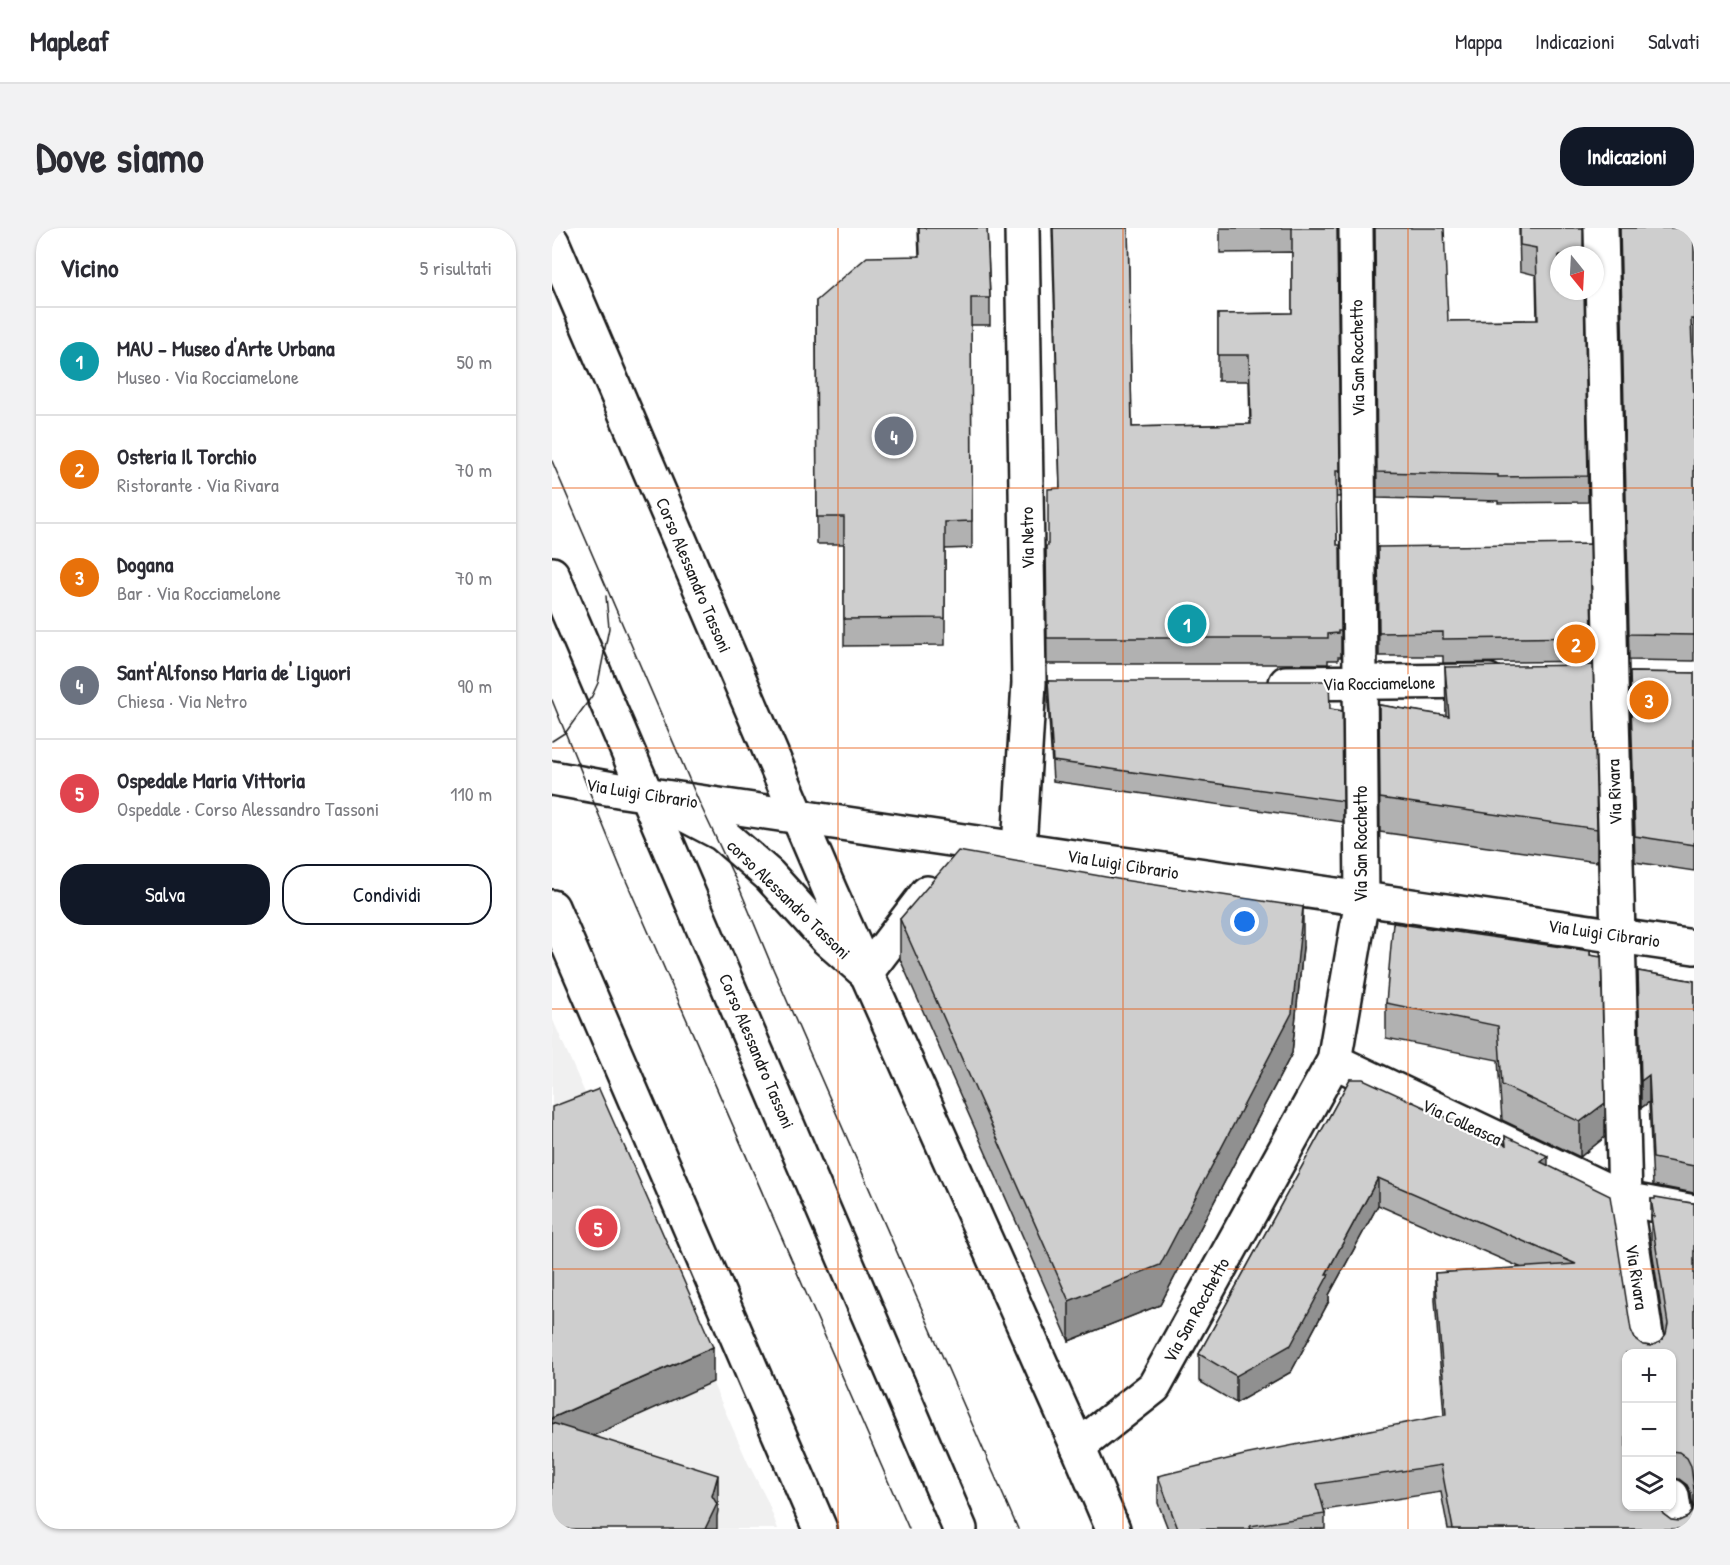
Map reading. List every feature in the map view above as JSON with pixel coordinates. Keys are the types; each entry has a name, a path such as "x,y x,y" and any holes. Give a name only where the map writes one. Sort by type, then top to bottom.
{"street":[{"name":"Via Netro","path":"1019,849 1029,683 1022,228"},
{"name":"Via San Rocchetto","path":"1078,1446 1154,1387 1334,1061 1362,900 1356,228"},
{"name":"Via Rivara","path":"1601,228 1624,1199 1648,1349"},
{"name":"Corso Alessandro Tassoni","path":"552,242 798,817 1113,1529"},
{"name":"Corso Alessandro Tassoni","path":"552,574 960,1529"},
{"name":"Via Rocciamelone","path":"1258,683 1515,681"},
{"path":"1029,683 1064,683"},
{"name":"Via Luigi Cibrario","path":"552,778 798,817 1694,947"},
{"name":"corso Alessandro Tassoni","path":"645,794 722,834 769,874 826,938 866,973"},
{"name":"Corso Alessandro Tassoni","path":"866,973 966,841"},
{"path":"552,907 820,1529"},
{"name":"Via Colleasca","path":"1334,1061 1624,1199 1694,1212"},
{"path":"1674,1511 1677,1529"}],"shaded area":[{"path":"552,1018 748,1463 767,1500 778,1529 552,1529"}],"building":[{"path":"919,228 987,228 990,298 971,298 972,521 945,522 945,618 844,619 844,517 817,517 816,301 867,257 920,256"},
{"path":"1053,228 1128,228 1132,427 1251,424 1249,355 1218,355 1218,314 1292,313 1292,228 1337,228 1340,471 1336,471 1341,631 1328,634 1328,638 1047,638 1048,489 1060,488"},
{"path":"1375,228 1444,228 1448,321 1538,320 1536,248 1520,245 1520,228 1583,228 1583,246 1550,246 1550,300 1584,300 1588,476 1498,477 1498,475 1377,472"},
{"path":"1620,228 1694,228 1694,319 1691,319 1694,401 1694,635 1629,634"},
{"path":"1590,544 1592,637 1443,639 1443,632 1379,633 1378,547"},
{"path":"1593,665 1597,829 1380,798 1379,705 1449,716 1445,667"},
{"path":"1630,672 1694,673 1694,845 1635,836"},
{"path":"1048,681 1329,681 1330,709 1342,711 1343,801 1053,761"},
{"path":"958,851 1123,880 1303,907 1292,1013 1160,1265 1069,1301 900,919"},
{"path":"1393,923 1590,951 1590,955 1601,957 1605,1103 1580,1122 1502,1085 1498,1026 1386,1003"},
{"path":"1638,971 1694,981 1694,1166 1653,1158 1649,1075 1641,1081"},
{"path":"1350,1079 1363,1079 1506,1145 1505,1136 1548,1156 1541,1162 1610,1196 1631,1330 1635,1339 1643,1345 1651,1346 1660,1342 1666,1334 1668,1324 1651,1216 1654,1217 1651,1199 1655,1197 1694,1203 1694,1489 1691,1466 1687,1458 1676,1452 1676,1349 1622,1349 1622,1511 1662,1511 1671,1520 1679,1521 1688,1517 1694,1509 1694,1529 1453,1529 1441,1465 1317,1484 1325,1514 1250,1526 1251,1529 1178,1529 1158,1476 1244,1455 1446,1415 1435,1273 1576,1264 1378,1178 1291,1345 1236,1376 1199,1354"},
{"path":"599,1089 713,1347 552,1418 552,1107"},
{"path":"552,1423 718,1475 712,1496 717,1504 705,1529 552,1529"}],"tram line":[{"path":"552,461 1018,1529"},
{"path":"552,741 566,732 592,696 598,683 609,628 606,596"},
{"path":"552,700 621,869 909,1529"}],"place":[{"name":"Sant'Alfonso Maria de' Liguori","path":"894,436"},
{"name":"MAU - Museo d'Arte Urbana","path":"1187,624"},
{"name":"Osteria Il Torchio","path":"1576,644"},
{"name":"Dogana","path":"1649,700"},
{"name":"Ospedale Maria Vittoria","path":"598,1228"}]}
